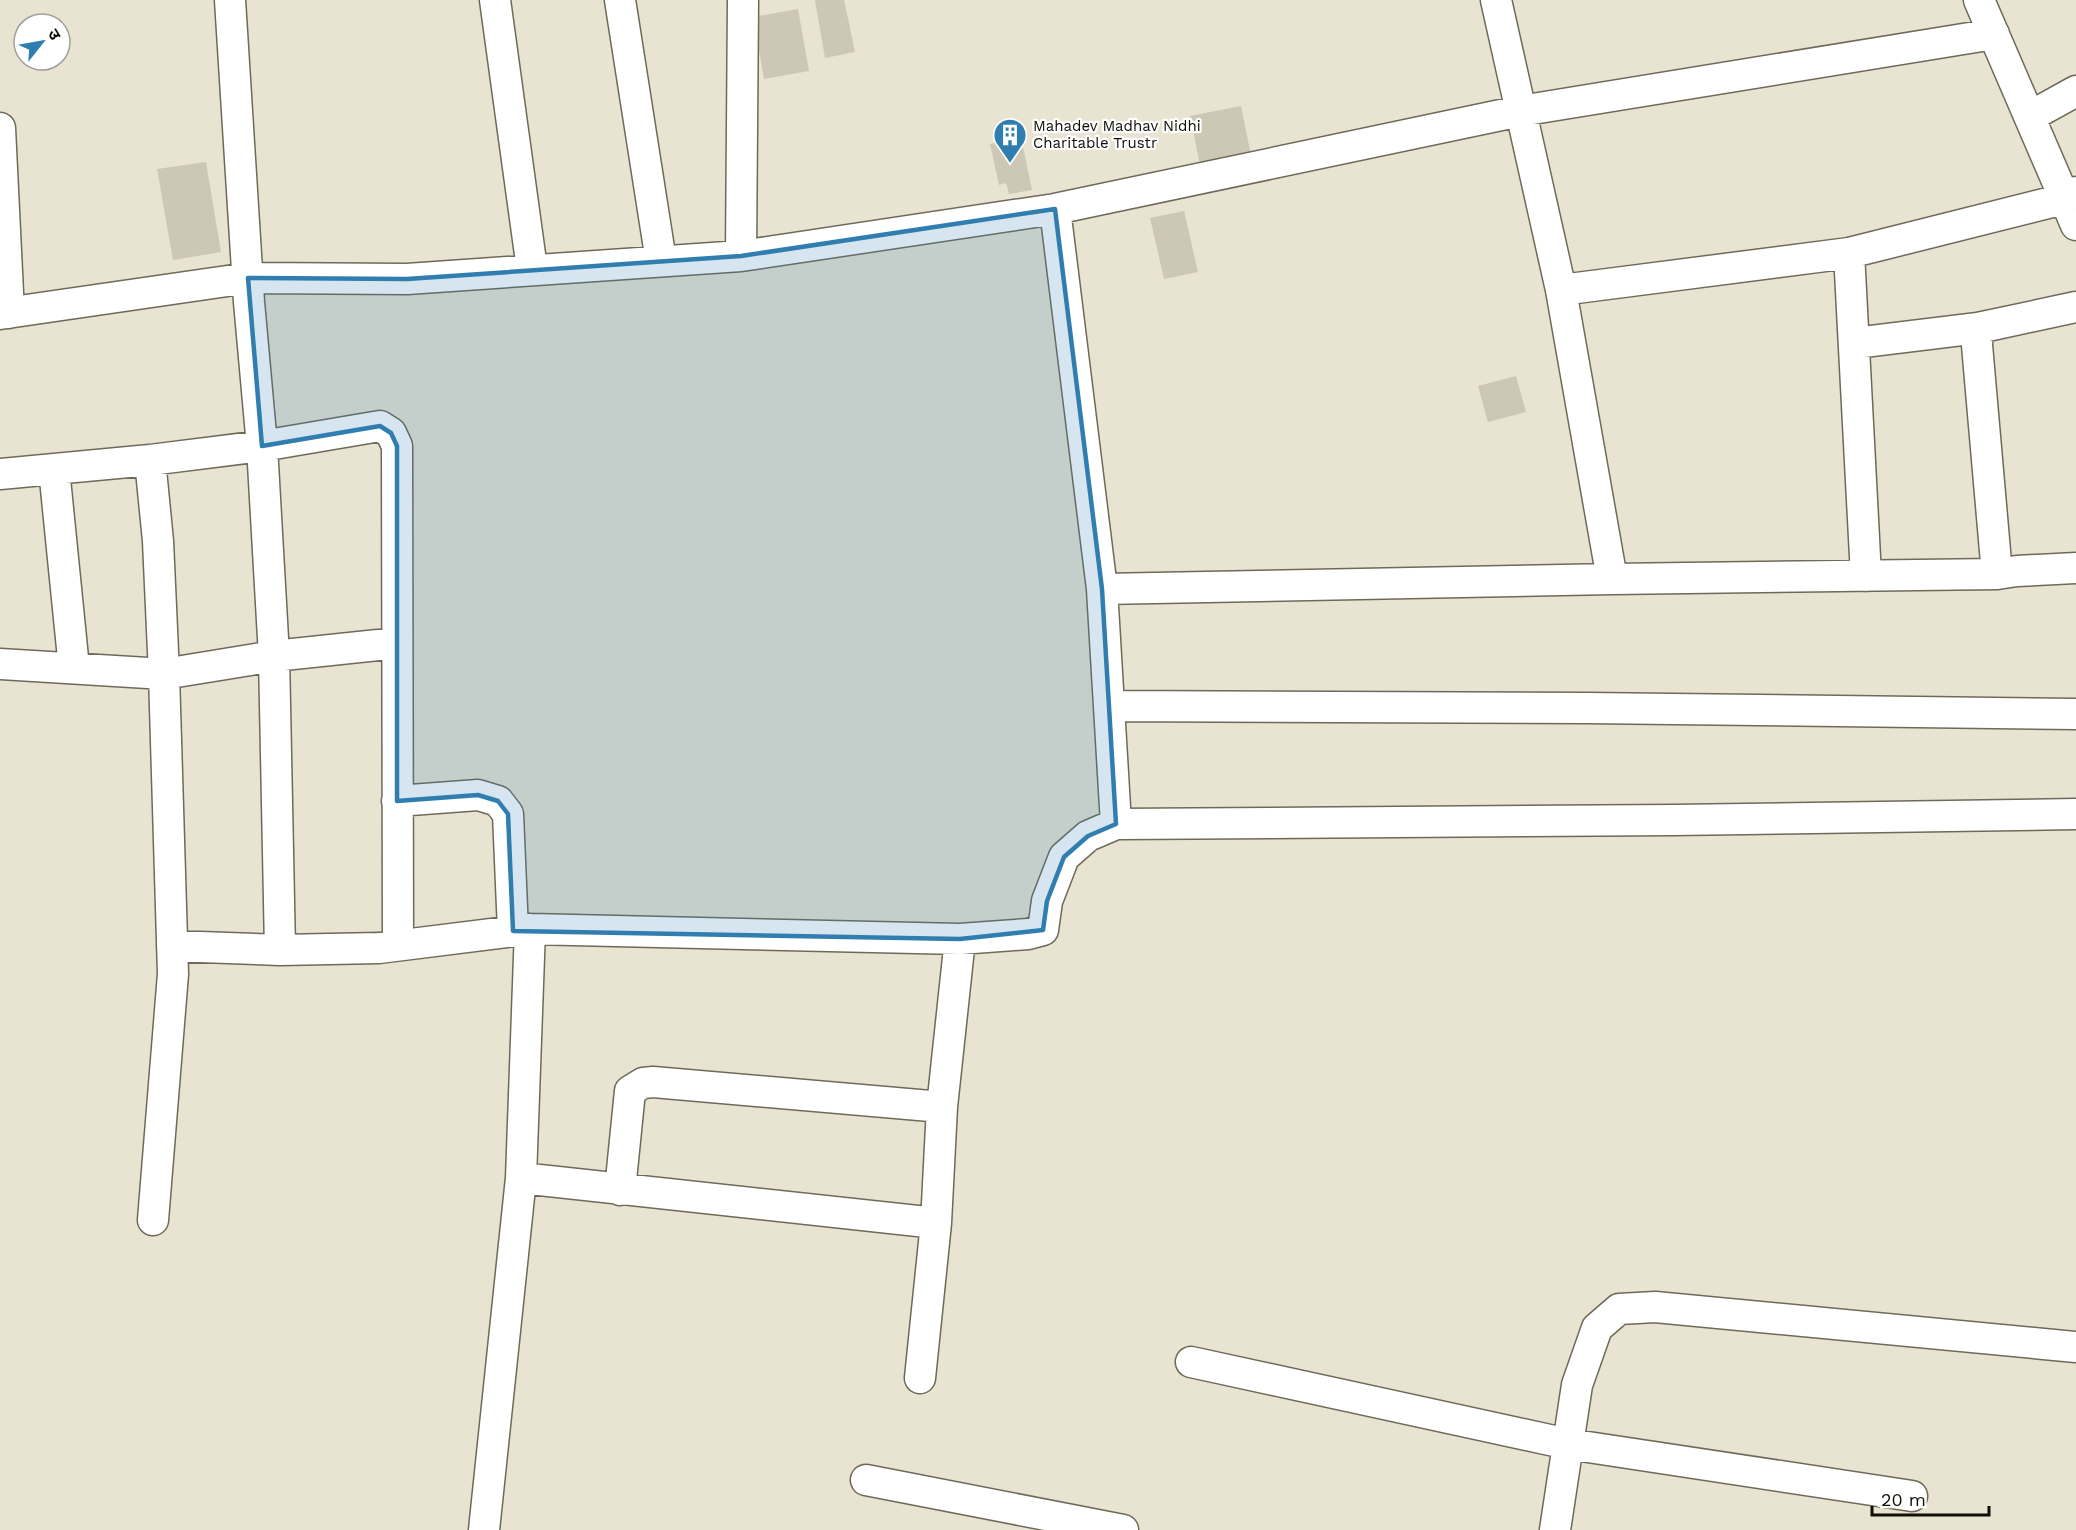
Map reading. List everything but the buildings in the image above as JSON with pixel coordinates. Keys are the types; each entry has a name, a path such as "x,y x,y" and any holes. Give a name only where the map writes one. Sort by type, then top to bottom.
{"street":[{"path":"230,0 248,278 262,446 274,656 280,950"},
{"path":"495,0 532,269"},
{"path":"620,0 661,261"},
{"path":"741,256 743,0"},
{"path":"1496,0 1561,290 1612,579"},
{"path":"1561,290 1849,253 2072,205 1979,0"},
{"path":"0,129 4,314 248,278 407,279 741,256 1055,209 1520,111 1994,34"},
{"path":"2031,116 2076,91"},
{"path":"1055,209 1102,589 1116,824"},
{"path":"1849,253 1866,576"},
{"path":"1855,344 1978,328 2076,307"},
{"path":"1978,328 1977,345 1997,574"},
{"path":"0,474 150,460 262,446 380,426 391,433 396,446 398,945"},
{"path":"150,460 158,541 164,674 173,974 153,1220"},
{"path":"54,469 74,668"},
{"path":"1102,589 1997,574 2076,568"},
{"path":"0,664 164,674 274,656 397,643"},
{"path":"1109,706 1575,708 2076,714"},
{"path":"397,801 478,795 498,801 508,814 522,930 521,1178 484,1530"},
{"path":"172,946 280,950 379,948 522,930 960,939 1028,934 1043,930 1047,901 1064,857 1088,836 1116,824 1674,820 2076,814"},
{"path":"920,1378 936,1223 942,1107 960,939"},
{"path":"620,1190 630,1091 643,1083 942,1107"},
{"path":"521,1178 936,1223"},
{"path":"1555,1530 1577,1385 1597,1328 1619,1310 1655,1307 2076,1347"},
{"path":"1191,1362 1568,1444 1912,1496"},
{"path":"866,1480 1123,1530"}],"highlighted area":[{"path":"1055,209 1102,589 1116,824 1088,836 1064,857 1047,901 1043,930 960,939 513,931 508,814 498,801 478,795 397,801 397,446 391,433 380,426 262,446 248,278 407,279 741,256"}],"place":[{"name":"Mahadev Madhav Nidhi Charitable Trustr","path":"1010,164"}]}
